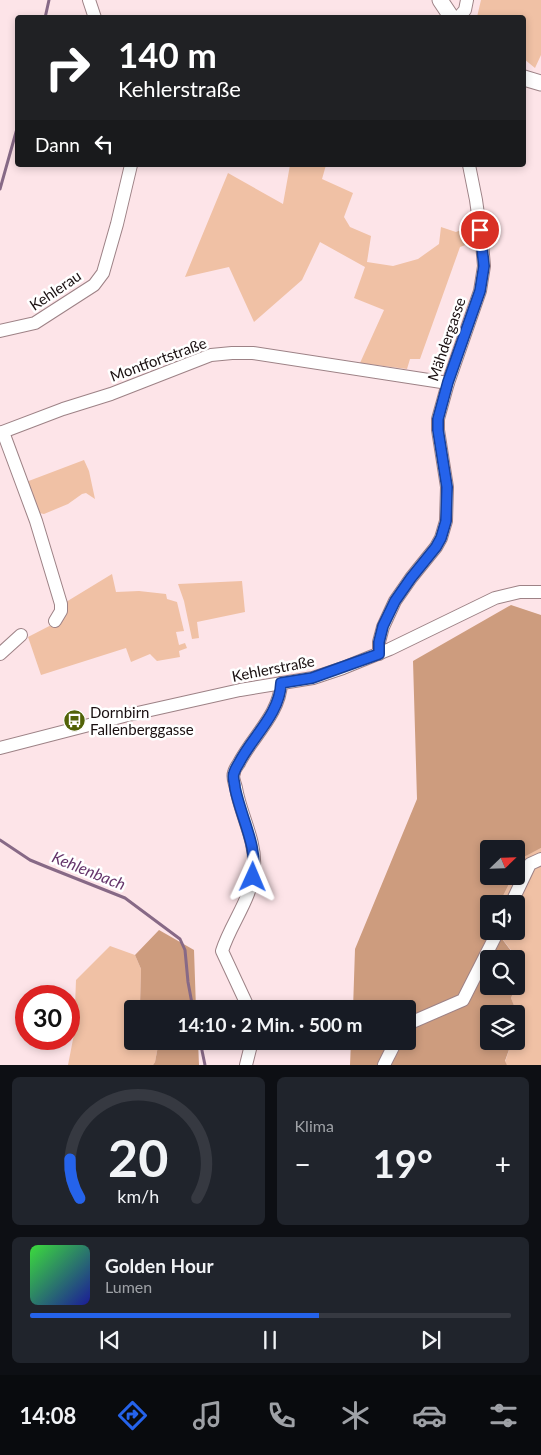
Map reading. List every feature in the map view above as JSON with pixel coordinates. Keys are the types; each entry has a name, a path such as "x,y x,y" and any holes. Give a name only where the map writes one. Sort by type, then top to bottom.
{"main road":[{"path":"440,0 450,15"},
{"path":"526,79 541,83"}],"street":[{"path":"89,0 94,15"},
{"path":"460,15 464,10 466,0"},
{"name":"Kehlerau","path":"0,331 34,323 94,284 104,273 131,167"},
{"name":"Mähdergasse","path":"379,654 379,642 383,626 395,601 436,547 446,521 447,487 438,419 448,382 480,291 484,266 476,200 468,167"},
{"name":"Montfortstraße","path":"56,621 61,611 61,604 34,514 1,432 111,394 211,355 253,353 448,382"},
{"name":"Kehlerstraße","path":"0,748 124,716 240,690 312,678 379,654 494,598 520,592 541,592"},
{"path":"0,654 21,635"},
{"path":"245,1000 222,951 251,888 254,866 253,850 233,774 245,750 264,727 281,692 281,683"},
{"path":"515,895 530,864 541,859"},
{"path":"416,1020 463,1000 493,940"},
{"path":"246,1065 250,1050"},
{"path":"384,1065 392,1050"}],"shaded area":[{"path":"481,0 541,0 541,55 535,68 526,61 526,15 477,15"},
{"path":"290,167 325,167 322,179 353,193 344,217 350,227 371,236 367,262 393,266 418,259 439,244 441,227 456,232 474,224 477,241 460,247 420,359 410,359 407,369 360,363 384,310 354,298 365,267 320,242 302,280 254,322 229,267 185,277 228,173 283,204"},
{"path":"84,460 89,471 95,499 86,493 82,494 68,504 44,514 39,513 26,482"},
{"path":"112,574 116,592 139,591 166,594 167,599 177,602 184,631 176,632 179,645 185,643 187,648 179,651 180,657 157,661 150,654 131,662 126,648 41,675 28,637 61,620 66,602"},
{"path":"242,581 245,612 197,622 199,638 192,639 184,601 178,584"},
{"path":"511,605 541,615 541,848 525,856 525,840 480,840 480,885 508,885 504,895 480,895 480,940 503,940 510,950 480,950 480,995 512,995 511,998 514,1005 480,1005 480,1050 509,1050 505,1061 507,1065 350,1065 351,1050 416,1050 416,1000 353,1000 355,949 417,799 413,661"},
{"path":"541,848 541,1065 507,1065 505,1062 509,1050 525,1050 525,1005 514,1005 511,998 512,995 525,995 525,950 511,950 503,940 525,940 525,895 504,895 508,885 525,885 525,856"},
{"path":"159,930 194,950 196,1000 140,1000 141,969 135,955"},
{"path":"110,946 135,955 141,969 140,1000 124,1000 124,1050 157,1050 153,1065 68,1065 71,1050 80,1050 80,985 76,985 76,980"},
{"path":"157,1050 198,1050 199,1065 153,1065"}],"waterway":[{"path":"46,15 49,0"},
{"path":"0,189 15,136"},
{"name":"Kehlenbach","path":"0,840 30,860 125,898 180,939 185,950 191,1000"},
{"name":"Kehlenbach","path":"202,1050 205,1065"}],"place":[{"name":"Dornbirn Fallenberggasse","path":"74,721"}],"route":[{"path":"253,877 253,850 233,774 245,750 264,727 281,692 281,683 312,678 379,654 379,642 383,626 395,601 441,538 446,521 447,487 438,419 448,382 480,291 484,266 480,230"}]}
